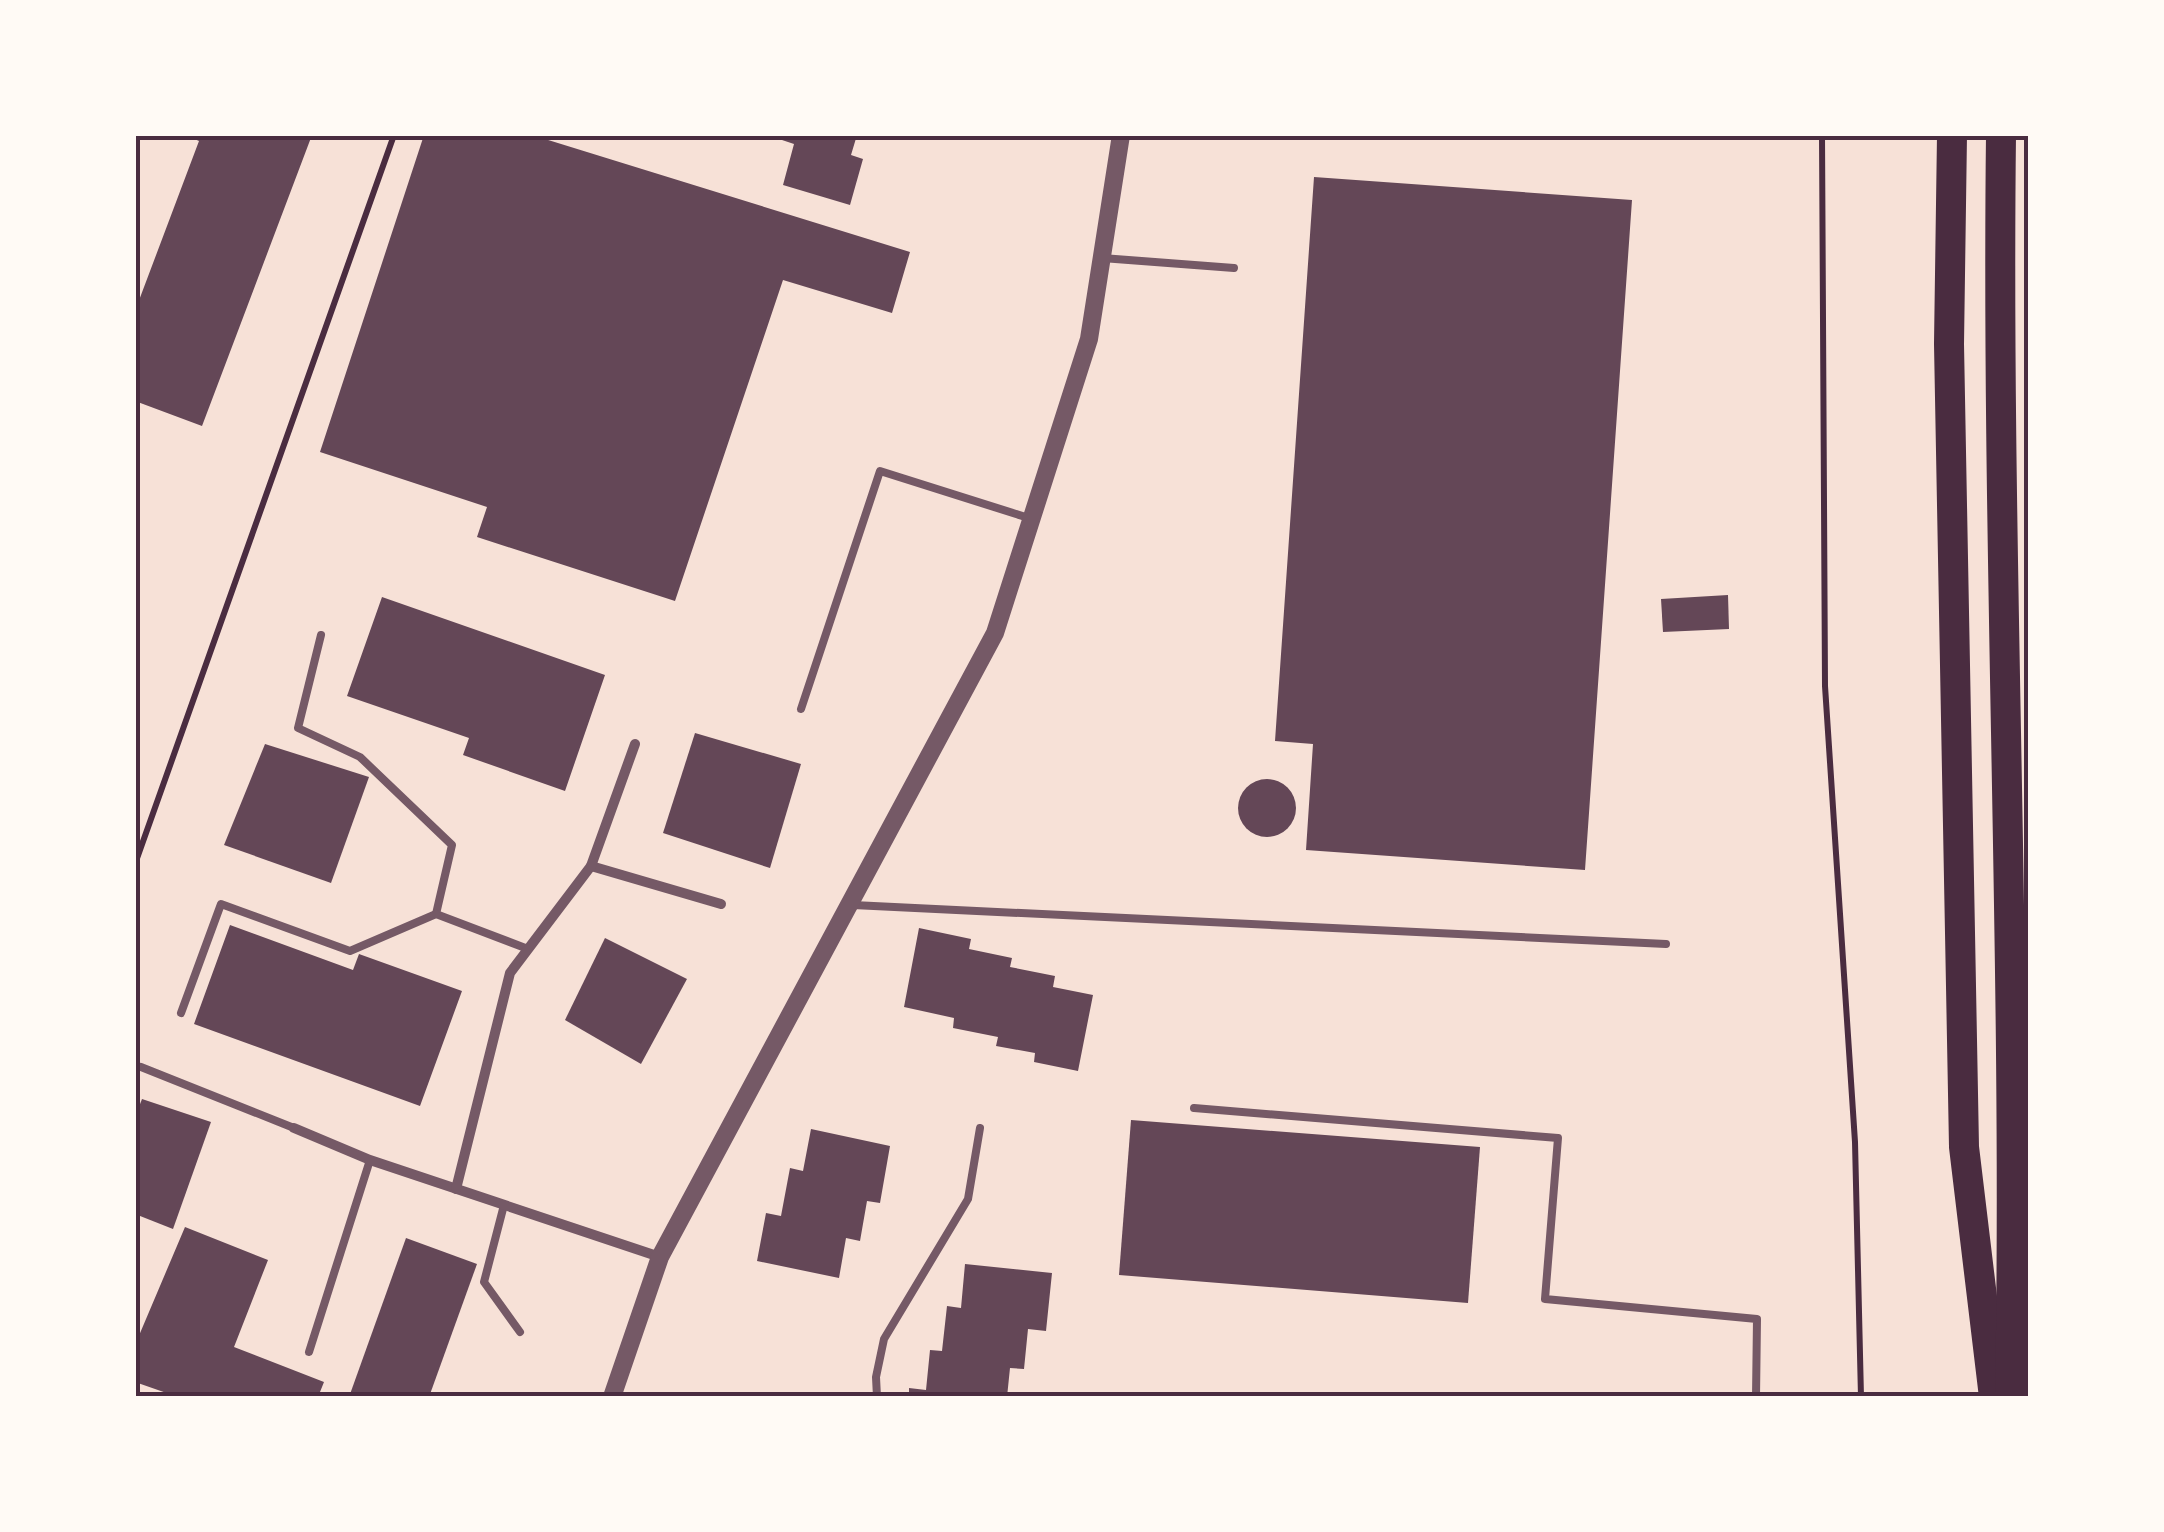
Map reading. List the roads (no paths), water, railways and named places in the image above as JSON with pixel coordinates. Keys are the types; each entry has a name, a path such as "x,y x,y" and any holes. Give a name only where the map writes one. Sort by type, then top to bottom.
{"highway":[{"path":"1952,135 1949,344 1964,1147 1994,1397"},
{"path":"2001,135 1999,364 2014,1166 2010,1397"}],"street":[{"path":"612,1397 660,1258 995,632 1090,339 1121,135"},
{"path":"456,1189 510,973 592,866 635,744"},
{"path":"592,866 721,904"},
{"path":"294,1128 370,1160 660,1258"}],"lane":[{"path":"1102,258 1234,268"},
{"path":"801,708 880,471 1032,519"},
{"path":"322,635 298,728 360,758 452,845 436,914"},
{"path":"181,1013 221,904 350,951 436,914 528,949"},
{"path":"849,904 1666,944"},
{"path":"141,1067 294,1128"},
{"path":"1194,1108 1558,1138 1544,1299 1757,1319 1756,1397"},
{"path":"877,1397 876,1377 884,1338 968,1199 980,1128"},
{"path":"309,1352 370,1160"},
{"path":"504,1205 484,1282 520,1332"}]}
